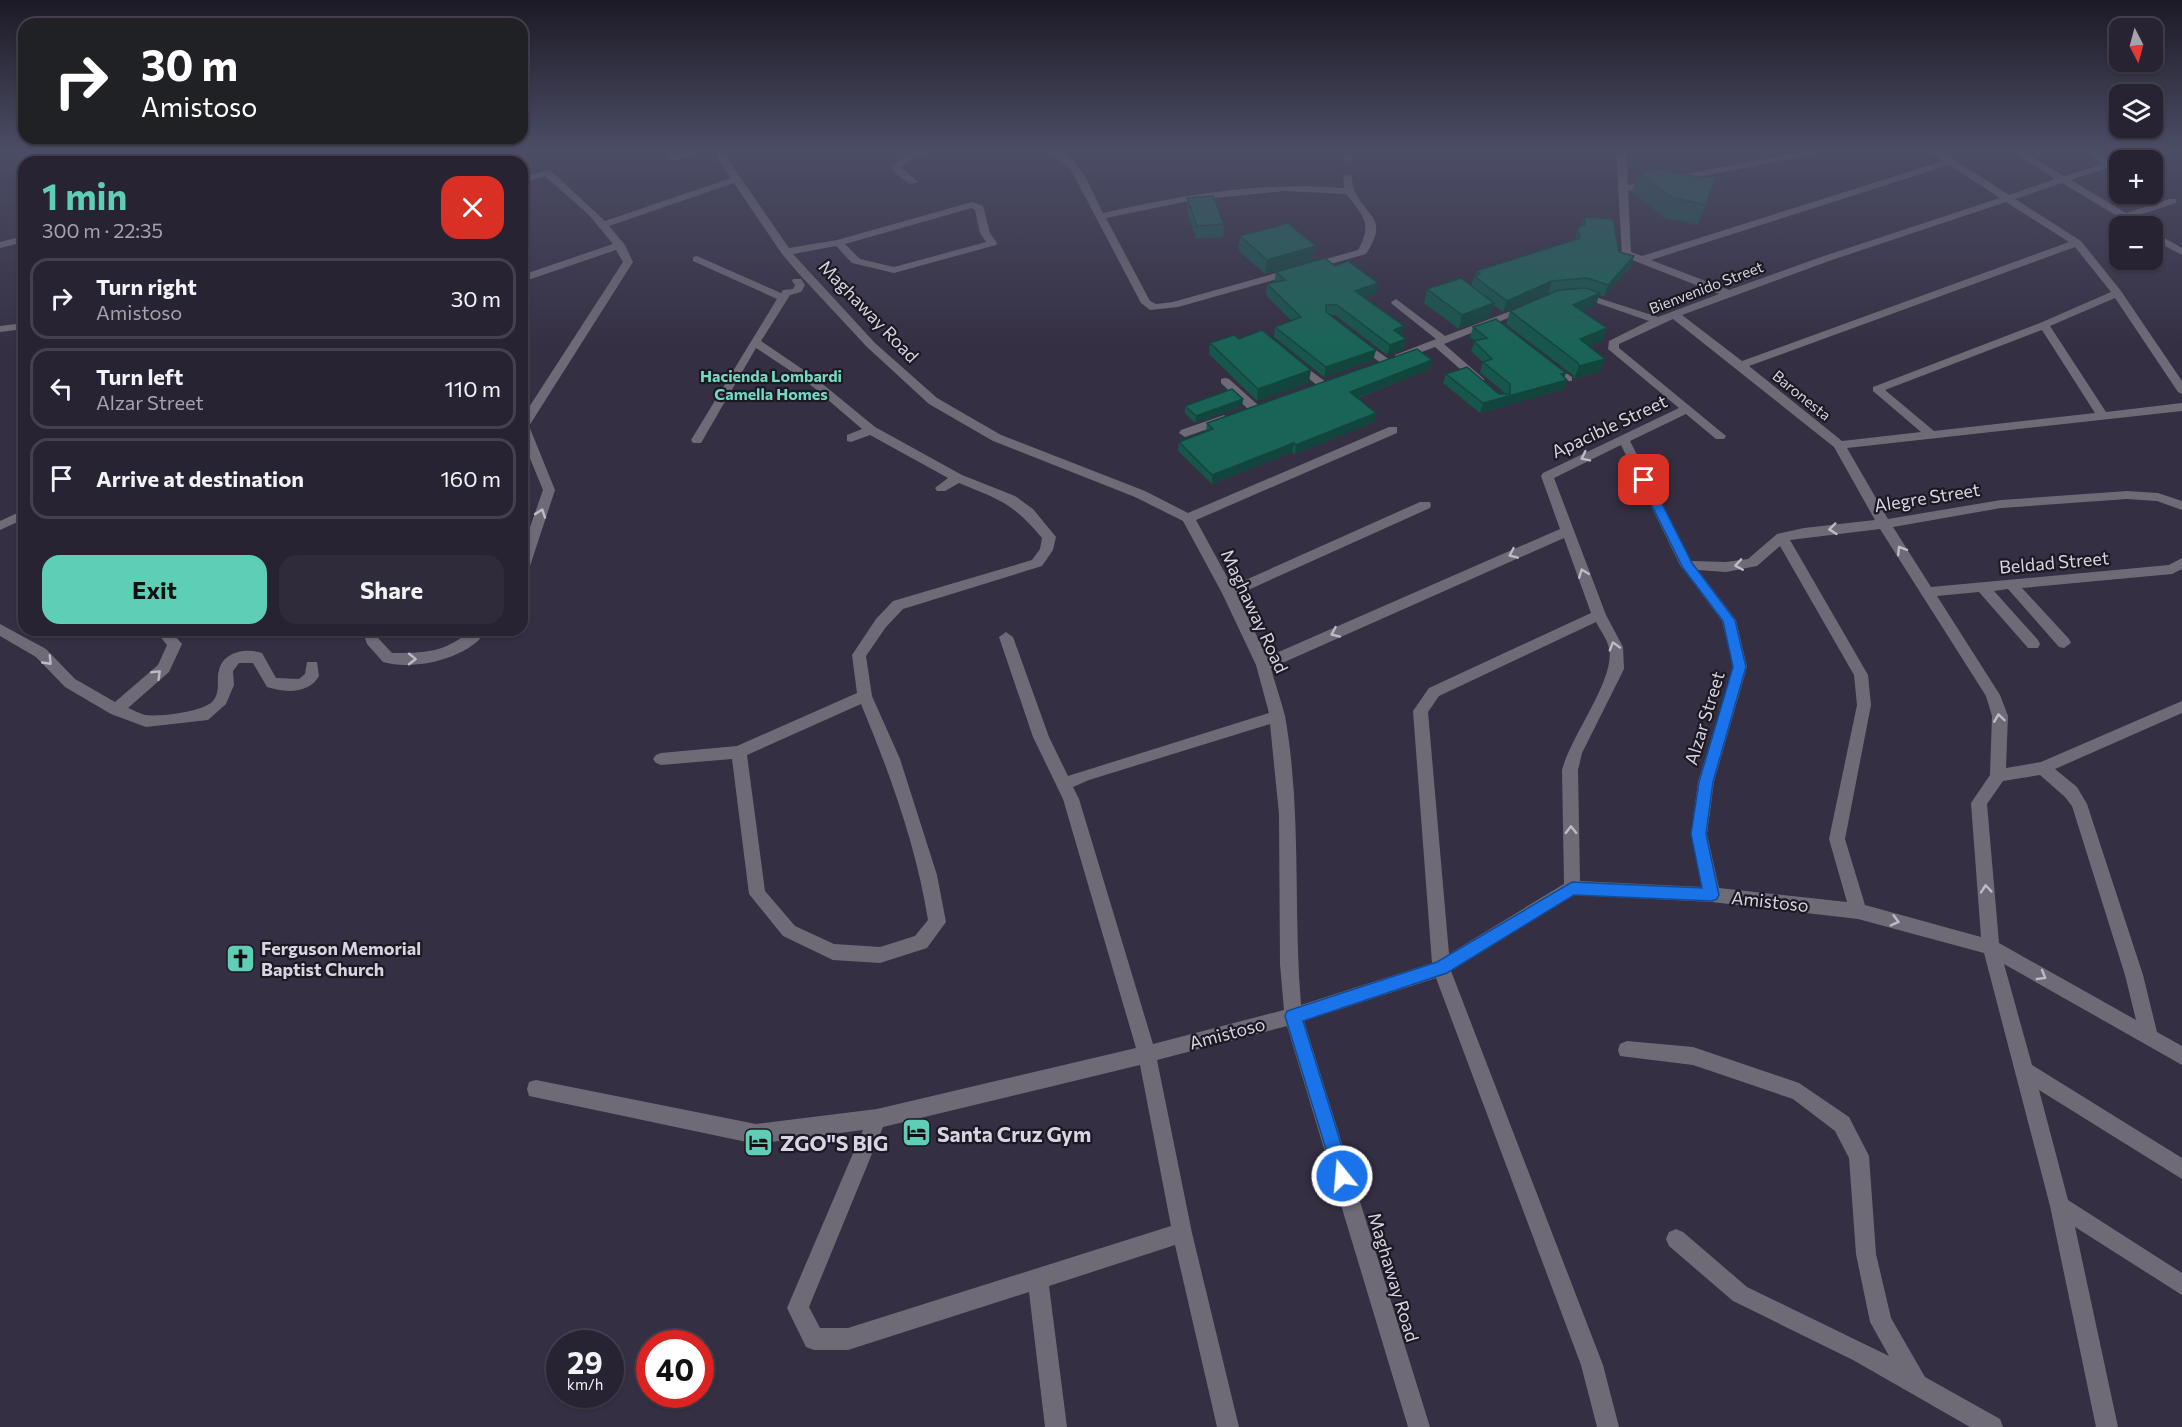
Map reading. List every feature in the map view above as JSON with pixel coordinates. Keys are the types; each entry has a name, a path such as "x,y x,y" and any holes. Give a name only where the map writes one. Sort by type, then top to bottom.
{"street":[{"path":"528,417 628,262 620,244 595,215"},
{"path":"605,224 633,215"},
{"name":"Maghaway Road","path":"761,215 801,277 933,401 997,438 1140,494 1188,518 1263,665 1277,716 1287,814 1289,964 1293,1016 1419,1427"},
{"path":"786,252 838,243 938,215"},
{"path":"838,243 855,261 894,270 992,243 985,233 981,215"},
{"path":"1108,215 1101,216 1146,303 1154,308 1161,308 1362,252 1371,237 1371,225 1367,215"},
{"path":"1625,215 1626,254 1730,294"},
{"path":"1641,260 1784,215"},
{"name":"Bienvenido Street","path":"1686,409 1614,349 1613,343 1674,314 1825,259 1959,215"},
{"path":"2034,215 2077,243 2116,293 2182,390"},
{"path":"0,245 18,240"},
{"path":"2163,241 2182,252"},
{"path":"1741,365 2077,243"},
{"path":"528,277 620,244"},
{"path":"697,259 785,295"},
{"path":"697,440 785,295 796,291 801,277"},
{"path":"1932,435 1877,389 2044,325 2116,293"},
{"path":"1563,295 1583,295 1659,321"},
{"path":"1348,334 1381,364 1542,301"},
{"path":"1396,302 1441,341 1493,392"},
{"name":"Baronesta","path":"1674,314 1741,365 1839,446 1884,524 1993,694 2000,716 1998,776"},
{"path":"2044,325 2102,415"},
{"path":"0,329 18,327"},
{"path":"739,752 757,894 789,931 832,952 880,955 921,942 937,922 929,875 892,759 865,696 859,655 881,623 898,605 1037,563 1046,550 1049,537 1028,512 1010,499 958,477 871,430 846,412 810,379 756,343"},
{"path":"1285,354 1322,384"},
{"path":"1540,358 1568,379"},
{"path":"1185,433 1249,410 1225,381"},
{"path":"1839,446 2182,407"},
{"path":"1686,409 1720,436"},
{"name":"Apacible Street","path":"1567,531 1547,476 1686,409"},
{"path":"851,438 871,430"},
{"path":"1188,518 1392,430"},
{"name":"Alzar Street","path":"1623,438 1687,565 1729,620 1740,667 1706,782 1699,834 1712,895"},
{"path":"528,440 549,490 528,551"},
{"path":"941,488 958,477"},
{"name":"Alegre Street","path":"1687,565 1726,567 1752,563 1782,537 1804,532 1884,524 2001,504 2127,495 2158,497 2182,506"},
{"path":"1228,593 1425,506"},
{"path":"0,526 18,517"},
{"path":"1263,665 1567,531 1599,615 1616,646 1617,669 1572,761 1572,888"},
{"path":"1782,537 1861,675 1864,705 1837,839 1858,911"},
{"name":"Beldad Street","path":"1927,592 2172,569 2182,563"},
{"path":"2011,584 2064,643"},
{"path":"1983,587 2033,644"},
{"path":"1599,615 1434,692 1420,711 1442,968 1592,1365 1608,1427"},
{"path":"0,628 41,653 70,683 116,710 146,721 203,716 219,704 227,685 226,670 235,658 257,657 272,683 302,686 312,676 312,666"},
{"path":"116,710 164,668 175,644 168,636"},
{"path":"371,636 388,658 429,660 468,641 473,636"},
{"path":"1006,637 1041,737 1065,784 1147,1054 1182,1233 1228,1427"},
{"path":"661,759 739,752 865,696"},
{"path":"2107,1427 2060,1206 1991,947 1979,802 1998,776 2043,768 2182,707"},
{"path":"1065,784 1084,775 1277,716"},
{"path":"2043,768 2071,792 2079,804 2134,975 2149,1038"},
{"name":"Amistoso","path":"536,1089 756,1134 877,1119 1293,1016 1442,968 1572,888 1712,895 1858,911 1991,947 2182,1056"},
{"path":"1627,1050 1693,1056 1736,1070 1799,1092 1842,1124 1859,1156 1866,1254 1881,1322 1919,1387"},
{"path":"2025,1071 2182,1169"},
{"path":"877,1119 798,1308 814,1339 848,1339 1182,1233"},
{"path":"2060,1206 2182,1285"},
{"path":"1676,1239 1740,1294 1861,1352 1992,1427"},
{"path":"1038,1279 1056,1427"}],"building":[{"path":"1193,215 1220,215 1224,224 1197,226"},
{"path":"1584,217 1613,219 1619,252 1634,256 1608,285 1587,278 1552,281 1507,301 1474,276 1480,274 1476,271 1580,238 1578,227 1585,225"},
{"path":"1288,223 1316,246 1267,260 1240,236"},
{"path":"1325,258 1335,266 1348,261 1378,283 1355,291 1404,326 1394,330 1406,339 1390,345 1337,305 1326,305 1326,312 1376,350 1326,367 1275,327 1301,317 1267,284 1285,280 1276,272"},
{"path":"1461,278 1494,303 1462,315 1427,289"},
{"path":"1586,288 1600,293 1573,305 1607,328 1580,339 1605,359 1579,366 1510,311 1559,290"},
{"path":"1496,319 1566,373 1561,374 1567,380 1483,403 1446,374 1467,367 1499,394 1510,394 1510,384 1483,362 1492,359 1474,341 1487,338 1473,327"},
{"path":"1262,330 1311,370 1258,389 1210,343 1234,335 1239,339"},
{"path":"1417,349 1432,360 1350,392 1376,413 1296,445 1294,443 1212,475 1179,442 1213,429 1207,423"},
{"path":"1232,389 1243,399 1196,416 1185,406"}],"place":[{"name":"Ferguson Memorial Baptist Church","path":"240,958"},
{"name":"Santa Cruz Gym","path":"916,1133"},
{"name":"ZGO\"S BIG","path":"759,1142"}],"district":[{"name":"Hacienda Lombardi Camella Homes","path":"771,384"}],"route":[{"path":"1342,1176 1293,1016 1442,968 1572,888 1712,895 1699,834 1706,782 1740,667 1729,620 1687,565 1644,480"}]}
